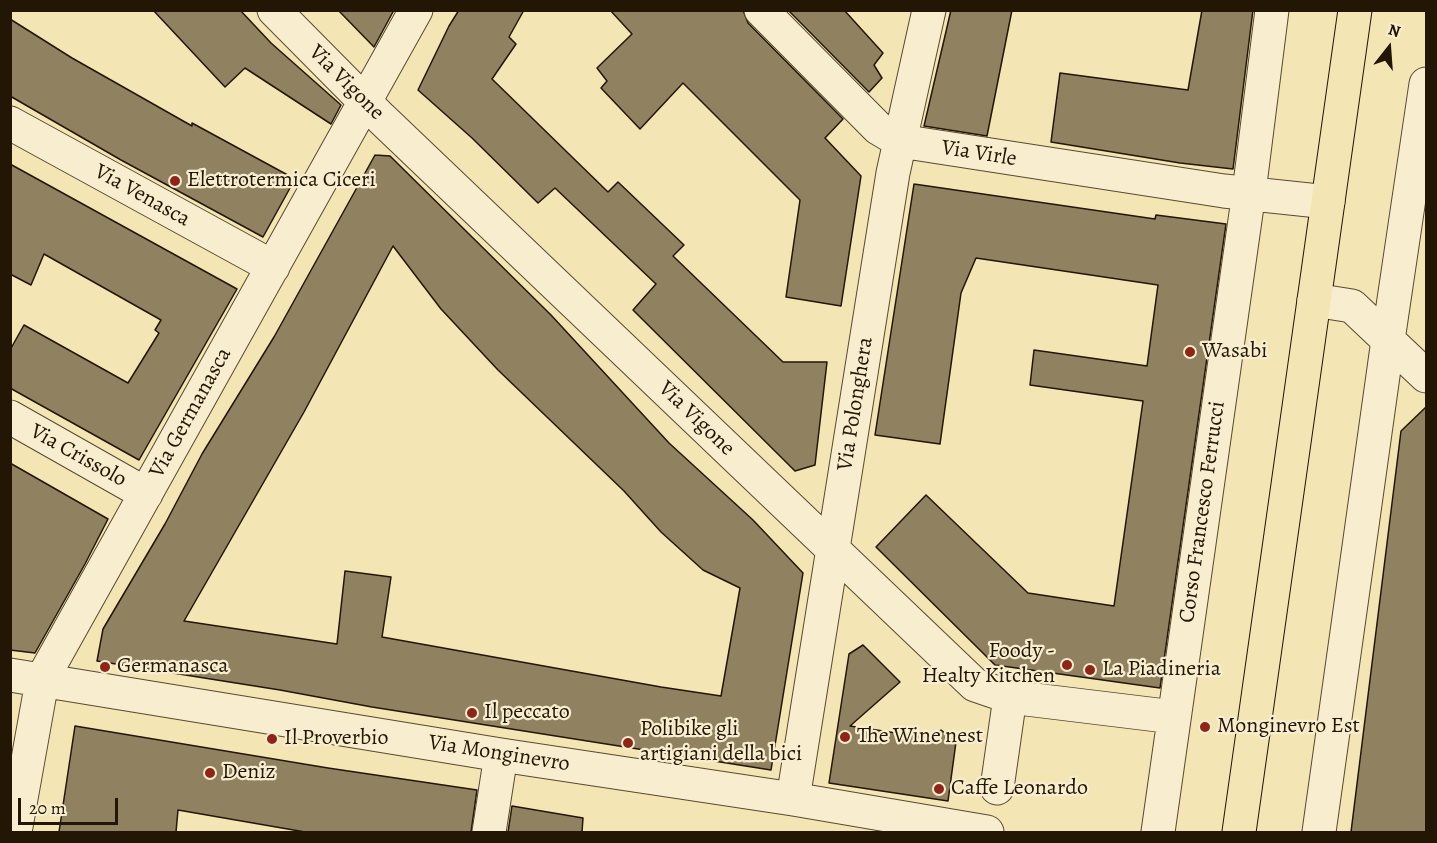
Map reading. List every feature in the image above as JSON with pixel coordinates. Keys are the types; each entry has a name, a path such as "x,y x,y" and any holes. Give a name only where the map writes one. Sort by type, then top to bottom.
{"main road":[{"path":"1239,832 1356,10"}],"street":[{"name":"Via Vigone","path":"274,10 365,103 975,685 1010,697 1174,717"},
{"name":"Via Germanasca","path":"15,832 43,680 416,10"},
{"name":"Via Virle","path":"760,10 878,128 900,141 1224,191 1249,192"},
{"name":"Via Polonghera","path":"793,799 891,185 929,10"},
{"name":"Corso Francesco Ferrucci","path":"1158,832 1249,192 1272,10"},
{"path":"1319,832 1413,356 1426,84"},
{"name":"Via Venasca","path":"10,123 273,267"},
{"path":"1249,192 1328,202"},
{"path":"1314,300 1352,306 1413,356"},
{"name":"Via Crissolo","path":"10,417 146,494"},
{"name":"Via Monginevro","path":"10,675 501,755 793,799 987,832"},
{"path":"996,788 1010,697"},
{"path":"489,832 501,755"}],"building":[{"path":"153,10 240,10 271,43 341,105 331,124 245,68 225,87"},
{"path":"338,10 394,10 374,47"},
{"path":"459,10 524,10 509,37 516,44 492,79 608,192 618,182 684,245 673,256 783,362 827,362 815,465 795,471 633,310 656,284 555,188 538,203 472,138 418,90"},
{"path":"610,10 743,10 748,23 843,119 825,138 861,176 841,306 786,297 800,200 683,83 640,129 601,88 607,81 597,68 632,34"},
{"path":"788,10 844,10 883,53 874,65 882,78 869,92"},
{"path":"951,10 1012,10 987,136 924,126"},
{"path":"1202,10 1253,10 1233,169 1180,163 1051,142 1060,73 1188,90"},
{"path":"10,19 72,58 192,126 192,123 295,179 263,237 121,160 10,96"},
{"path":"375,155 390,156 551,315 669,443 753,520 803,573 771,770 97,661 103,629 165,524 202,454 274,337","holes":["393,246 441,309 498,370 624,491 661,532 703,570 740,588 721,696 382,637 391,577 345,571 337,644 184,621 304,412"]},
{"path":"10,164 237,289 139,460 10,388 10,350 24,325 128,383 159,333 155,330 161,320 44,254 31,285 10,274"},
{"path":"914,184 1155,219 1156,215 1226,224 1160,688 995,665 876,547 926,495 1028,593 1114,606 1143,401 1030,385 1034,350 1147,366 1158,285 976,258 961,293 940,444 875,435"},
{"path":"1426,407 1426,832 1351,832 1401,431"},
{"path":"10,463 108,519 35,653 10,650"},
{"path":"863,645 900,682 850,726 929,738 941,730 956,742 948,801 829,783 849,654"},
{"path":"75,726 477,790 471,832 305,832 178,810 176,832 59,832"},
{"path":"512,806 583,818 582,832 508,832"}],"place":[{"name":"Elettrotermica Ciceri","path":"175,181"},
{"name":"Wasabi","path":"1190,352"},
{"name":"Foody - Healty Kitchen","path":"1067,665"},
{"name":"Germanasca","path":"105,667"},
{"name":"La Piadineria","path":"1090,670"},
{"name":"Il peccato","path":"472,713"},
{"name":"Monginevro Est","path":"1205,727"},
{"name":"The Wine nest","path":"845,737"},
{"name":"Il Proverbio","path":"272,739"},
{"name":"Polibike gli artigiani della bici","path":"628,743"},
{"name":"Deniz","path":"210,773"},
{"name":"Caffe Leonardo","path":"939,789"}]}
